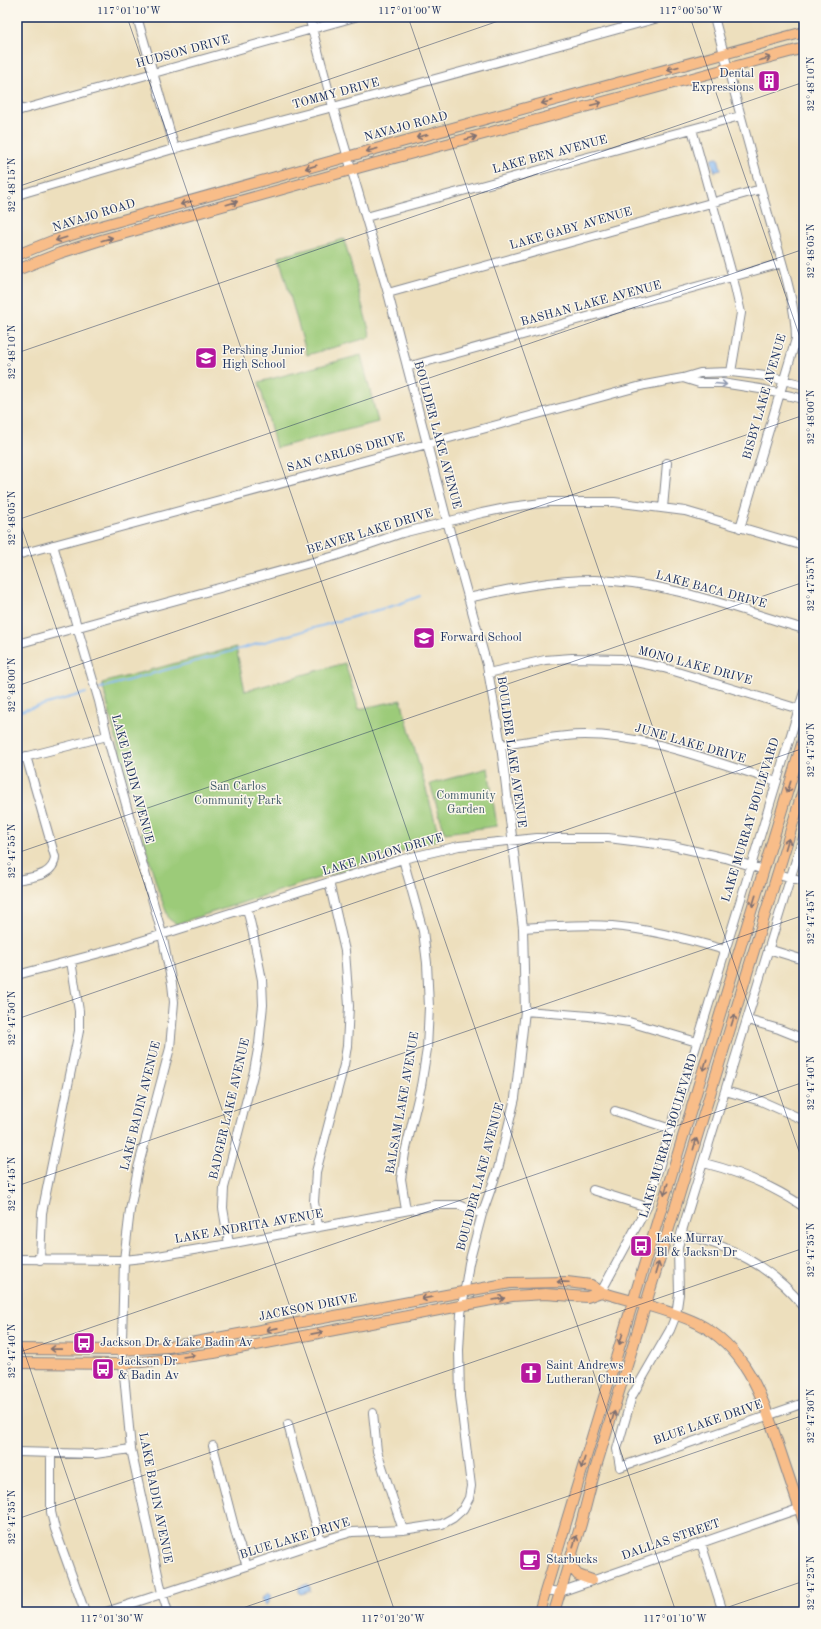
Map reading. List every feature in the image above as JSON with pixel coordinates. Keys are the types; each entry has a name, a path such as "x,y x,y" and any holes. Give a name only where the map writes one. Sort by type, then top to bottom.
{"main road":[{"name":"NAVAJO ROAD","path":"17,255 52,241 94,228 348,156 804,32"},
{"path":"17,270 60,253 101,240 352,170 804,48"},
{"name":"LAKE MURRAY BOULEVARD","path":"539,1612 804,737"},
{"path":"554,1612 595,1470 804,787"},
{"path":"770,850 778,874"},
{"path":"764,870 771,895"},
{"name":"JACKSON DRIVE","path":"17,1349 123,1350 169,1347 192,1344 510,1283 559,1282 591,1285 601,1292 676,1315 697,1324 710,1331 734,1352 753,1379 768,1415 802,1508 804,1522"},
{"path":"17,1363 123,1364 170,1359 214,1353 463,1305 535,1294 560,1294 587,1297 601,1292"},
{"path":"568,1563 578,1575 592,1580"}],"street":[{"path":"137,17 175,149"},
{"name":"BOULDER LAKE AVENUE","path":"309,17 333,107 388,293 488,673 500,745 523,928 525,1012 515,1098 498,1169 482,1214 469,1264 463,1305 459,1350 460,1396 471,1480"},
{"name":"HUDSON DRIVE","path":"18,107 152,73 356,17"},
{"name":"TOMMY DRIVE","path":"17,195 175,149 662,17"},
{"name":"BISBY LAKE AVENUE","path":"714,17 740,116 782,264 796,323 796,339 785,380 740,528"},
{"name":"LAKE BEN AVENUE","path":"366,217 740,116"},
{"path":"692,129 733,278 741,313 731,372"},
{"name":"LAKE GABY AVENUE","path":"388,293 761,189"},
{"name":"BASHAN LAKE AVENUE","path":"407,367 782,264"},
{"name":"SAN CARLOS DRIVE","path":"17,555 645,385 683,378 700,373 731,372 766,376 804,385"},
{"name":"SAN CARLOS DRIVE","path":"683,378 699,383 722,383 804,399"},
{"path":"663,508 667,463"},
{"name":"BEAVER LAKE DRIVE","path":"17,644 335,556 402,533 447,521 511,507 549,502 614,502 685,511 804,546"},
{"name":"LAKE BADIN AVENUE","path":"53,545 99,701 107,736 162,934 174,1002 170,1048 138,1168 130,1210 124,1260 123,1350 131,1449 162,1593 168,1612"},
{"name":"LAKE BACA DRIVE","path":"468,598 552,582 611,581 674,590 804,629"},
{"name":"MONO LAKE DRIVE","path":"488,673 545,660 572,658 622,660 664,668 799,709"},
{"name":"LAKE MURRAY BOULEVARD","path":"601,1292 647,1207 804,692"},
{"name":"JUNE LAKE DRIVE","path":"500,745 584,735 623,738 656,744 776,781"},
{"path":"17,759 107,736"},
{"path":"17,880 50,871 55,857 26,756"},
{"path":"676,1315 679,1294 678,1248 681,1234 804,834"},
{"name":"LAKE ADLON DRIVE","path":"17,975 119,948 404,859 459,846 511,840 571,837 630,840 691,850 751,865 764,870"},
{"name":"BALSAM LAKE AVENUE","path":"404,859 423,931 428,975 429,1008 427,1049 421,1086 405,1153 401,1179 406,1210"},
{"path":"778,874 804,881"},
{"path":"318,1226 314,1202 316,1172 344,1065 347,1046 348,1012 345,951 329,882"},
{"name":"BADGER LAKE AVENUE","path":"229,1244 223,1208 224,1188 254,1071 263,1005 262,980 259,961 246,908"},
{"path":"523,928 611,926 643,930 690,940 725,950"},
{"path":"768,949 804,960"},
{"path":"40,1260 44,1206 79,1031 79,1011 71,961"},
{"path":"525,1012 589,1016 629,1022 697,1042"},
{"path":"748,1020 779,1029 804,1039"},
{"path":"726,1091 766,1104 804,1120"},
{"path":"615,1111 672,1129"},
{"path":"704,1163 752,1178 804,1207"},
{"path":"592,1190 647,1207"},
{"name":"LAKE ANDRITA AVENUE","path":"17,1259 124,1260 229,1244 424,1206 451,1204 468,1207 482,1214"},
{"path":"681,1234 715,1243 747,1258 782,1284 804,1307"},
{"name":"BLUE LAKE DRIVE","path":"676,1315 670,1330 632,1396 617,1449 620,1467 804,1403"},
{"path":"373,1413 378,1451 403,1530"},
{"path":"288,1424 321,1540"},
{"path":"213,1446 237,1538 247,1566"},
{"path":"17,1452 95,1454 131,1449"},
{"path":"51,1453 51,1512 55,1529 85,1612"},
{"name":"BLUE LAKE DRIVE","path":"106,1612 321,1540 352,1532 403,1530 436,1526 454,1518 466,1503 470,1492 471,1480"},
{"name":"DALLAS STREET","path":"545,1590 560,1592 802,1508"},
{"path":"701,1543 723,1612"}],"green space":[{"path":"344,239 371,337 307,355 279,257"},
{"path":"361,355 378,422 276,448 259,382"},
{"name":"San Carlos Community Park","path":"236,647 245,691 345,663 359,709 401,700 440,839 176,924 169,919 158,890 128,785 102,683"},
{"name":"Community Garden","path":"488,768 497,826 445,833 430,784"}],"water":[{"path":"718,158 721,169 715,172 711,159"},
{"path":"308,1584 310,1591 301,1594 299,1592 299,1587"},
{"path":"268,1593 271,1595 267,1604 265,1605 261,1599"}],"waterway":[{"path":"98,689 399,604 420,596"},
{"path":"17,712 86,693"}],"place":[{"name":"Dental Expressions","path":"769,81"},
{"name":"Pershing Junior High School","path":"206,358"},
{"name":"Forward School","path":"424,638"},
{"name":"Lake Murray Bl & Jacksn Dr","path":"641,1246"},
{"name":"Jackson Dr & Lake Badin Av","path":"84,1343"},
{"name":"Jackson Dr & Badin Av","path":"103,1369"},
{"name":"Saint Andrews Lutheran Church","path":"531,1373"},
{"name":"Starbucks","path":"530,1560"}]}
